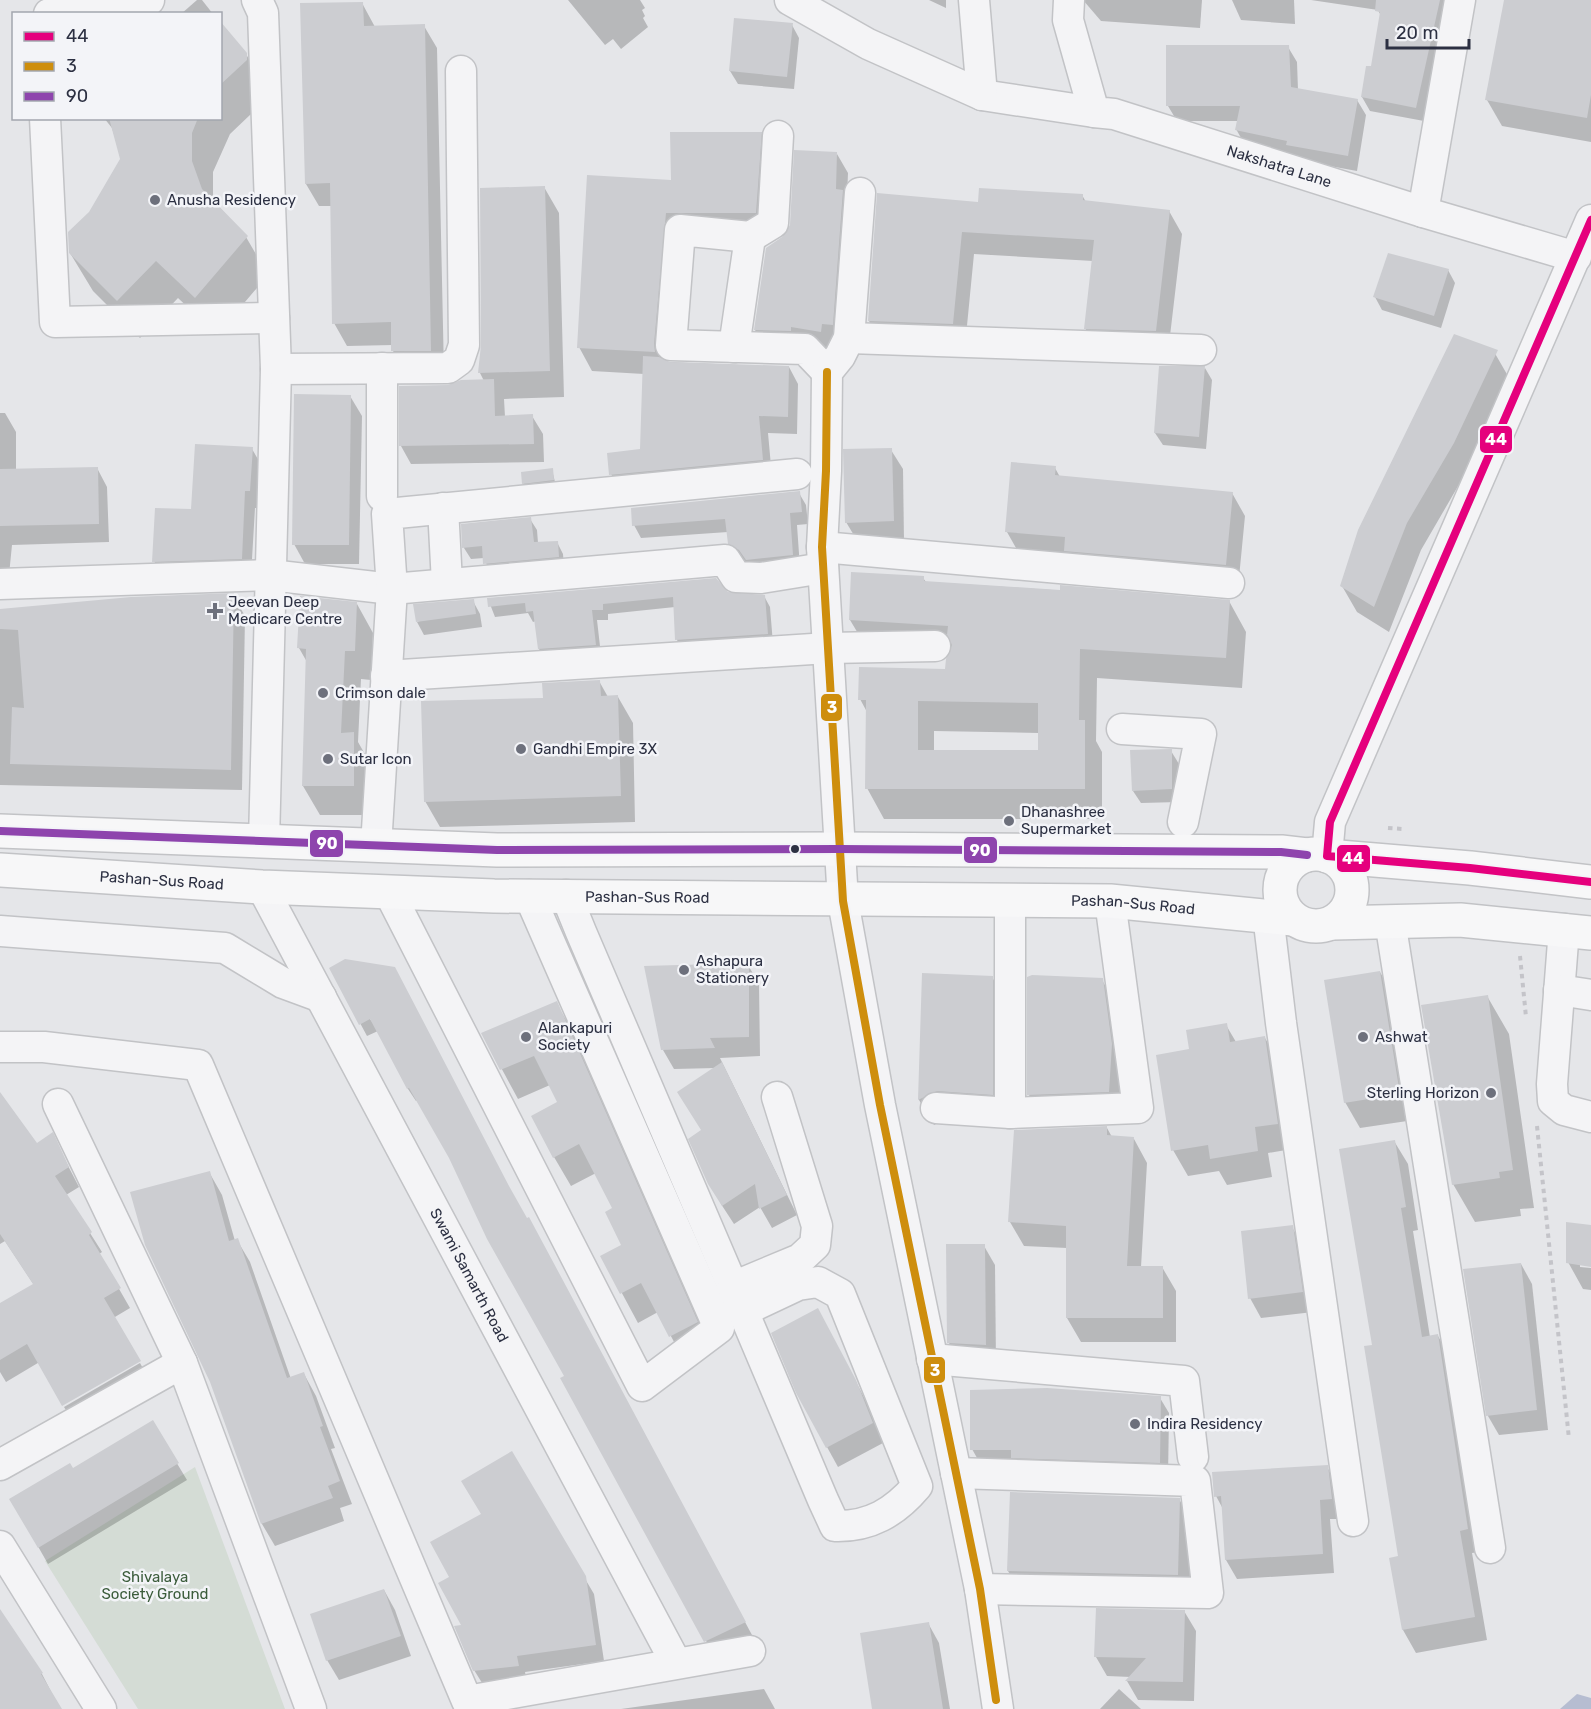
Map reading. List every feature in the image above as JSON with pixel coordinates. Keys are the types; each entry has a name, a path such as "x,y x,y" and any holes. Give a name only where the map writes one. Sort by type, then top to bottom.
{"main road":[{"path":"0,831 497,850 840,849 1281,852 1470,868 1591,882"},
{"path":"1333,922 1346,911 1352,896 1350,879 1342,865 1317,856 1293,863 1283,875 1280,891 1283,907 1281,917 1313,927 1333,922 1460,920 1577,931"},
{"name":"Pashan-Sus Road","path":"0,870 262,887 389,892 843,901 1110,902 1281,917"}],"street":[{"path":"54,12 66,7 149,0"},
{"path":"257,0 263,13 276,369 264,842"},
{"name":"Nakshatra Lane","path":"790,0 868,44 982,95 1114,114 1423,212 1576,257"},
{"path":"974,0 982,95"},
{"path":"1069,0 1068,20 1094,112"},
{"path":"1423,212 1460,0"},
{"path":"276,369 448,368 459,360 465,345 461,71"},
{"path":"45,120 55,322 274,318"},
{"path":"778,136 774,223 750,237 680,230 671,345 805,349 827,372"},
{"path":"860,193 849,338 840,356 827,372 822,558 843,901 880,1105 980,1589 997,1704"},
{"path":"1317,856 1591,220"},
{"path":"734,347 750,237"},
{"path":"849,338 1201,350"},
{"path":"382,368 382,496"},
{"path":"376,846 392,589 387,514 797,474"},
{"path":"443,508 447,583"},
{"path":"0,584 270,575 392,589 725,560 736,577 761,578 822,558 1229,583"},
{"path":"386,676 828,648 934,646"},
{"path":"1122,729 1201,734 1183,822"},
{"name":"Swami Samarth Road","path":"262,887 676,1663"},
{"path":"389,892 642,1386 720,1328 529,895"},
{"path":"566,894 738,1299 835,1526 849,1526 882,1518 903,1503 918,1486 840,1294 818,1282 738,1299"},
{"path":"1010,901 1010,1113"},
{"path":"936,1108 1010,1113 1138,1108 1110,902"},
{"path":"1281,917 1281,1023 1353,1521"},
{"path":"1390,921 1490,1548"},
{"path":"0,931 225,948 283,983 321,997"},
{"path":"1577,931 1559,990 1553,1101 1564,1110 1591,1117"},
{"path":"1559,990 1591,994"},
{"path":"0,1047 44,1047 198,1065 467,1701 750,1651"},
{"path":"738,1299 800,1259 815,1245 817,1226 777,1097"},
{"path":"58,1104 182,1363 311,1709"},
{"path":"932,1359 1184,1381 1193,1457"},
{"path":"0,1465 182,1363"},
{"path":"956,1473 1195,1481 1208,1593 980,1589"},
{"path":"0,1546 101,1709"}],"path":[{"path":"1517,924 1527,1022"},
{"path":"1536,1118 1569,1439"}],"green space":[{"name":"Shivalaya Society Ground","path":"195,1467 285,1709 138,1709 45,1561"}],"water":[{"path":"1577,1694 1591,1698 1591,1709 1560,1709"}],"building":[{"path":"1376,0 1440,0 1416,108 1361,97 1366,66 1371,66 1380,12 1375,11"},
{"path":"1504,0 1591,0 1591,95 1587,118 1485,100"},
{"path":"363,2 364,26 425,24 431,351 391,351 391,322 332,324 330,183 305,184 300,3"},
{"path":"734,18 793,23 787,77 729,71"},
{"path":"222,23 247,53 247,60 222,83"},
{"path":"1166,45 1289,45 1291,87 1358,99 1348,156 1286,145 1287,141 1235,130 1240,106 1166,106"},
{"name":"Anusha Residency","path":"110,120 197,120 192,133 192,161 202,189 248,236 195,298 156,261 117,301 69,253 68,232 89,212 120,159"},
{"path":"670,132 762,132 756,213 666,213 655,352 577,348 587,175 671,180"},
{"path":"794,150 837,152 836,189 843,190 833,325 822,324 821,332 791,327 791,331 754,330 766,248 782,237 790,225"},
{"path":"545,186 550,371 478,373 481,345 480,188"},
{"path":"979,188 1083,194 1083,200 1170,210 1156,331 1084,329 1094,240 962,232 953,324 868,321 877,193 978,202"},
{"path":"1388,253 1449,269 1434,316 1373,297"},
{"path":"1454,334 1498,350 1454,443 1407,523 1374,607 1340,586 1358,530"},
{"path":"643,356 659,357 670,362 789,366 788,417 759,416 763,460 609,475 607,453 640,449"},
{"path":"1159,366 1205,366 1199,437 1154,433"},
{"path":"494,379 495,416 533,414 534,444 399,446 399,386 448,385 461,380"},
{"path":"294,394 351,395 349,545 292,545"},
{"path":"195,444 253,447 250,491 245,491 242,559 152,562 155,508 191,509"},
{"path":"892,448 894,521 845,523 843,449"},
{"path":"1011,462 1056,466 1055,475 1233,492 1226,565 1064,551 1065,537 1005,532"},
{"path":"98,467 99,524 0,526 0,469"},
{"path":"553,468 554,480 522,484 521,472"},
{"path":"800,491 802,512 790,513 793,555 746,560 739,550 728,544 725,519 632,526 631,508"},
{"path":"531,517 534,542 558,541 559,557 483,564 482,546 462,548 461,524"},
{"path":"851,572 924,576 924,581 1060,590 1060,585 1230,600 1226,658 1080,649 1079,720 1085,720 1085,789 865,789 866,700 858,700 859,667 945,669 946,659 952,645 947,635 948,626 849,620","holes":["918,701 1038,703 1038,750 918,750"]},
{"path":"716,578 728,592 765,595 768,634 675,640 673,597 603,604 603,610 592,610 596,645 538,649 533,611 526,612 525,603 488,607 487,598"},
{"path":"234,593 231,770 10,764 12,707 24,708 18,630 0,629 0,609 131,597"},
{"path":"300,596 357,602 355,651 345,651 341,733 354,732 354,786 302,786 306,649 297,648"},
{"path":"474,599 476,614 416,622 413,604"},
{"name":"Gandhi Empire 3X","path":"600,680 601,696 618,695 621,796 424,802 421,701 543,698 542,683"},
{"path":"1172,749 1172,789 1132,791 1130,750"},
{"path":"345,959 395,967 509,1186 527,1218 529,1217 746,1622 704,1642 560,1378 564,1376 487,1239 449,1158 409,1088 407,1089 370,1019 359,1025 329,968"},
{"path":"749,963 749,1037 710,1038 715,1048 661,1050 644,966"},
{"name":"Ashwat","path":"1380,971 1400,1094 1344,1103 1324,980"},
{"path":"922,973 993,976 993,1095 937,1091 918,1100"},
{"path":"1032,975 1103,978 1112,1044 1109,1092 1027,1095 1027,977"},
{"name":"Sterling Horizon","path":"1488,995 1513,1170 1499,1172 1500,1178 1452,1185 1421,1005"},
{"path":"557,1001 698,1322 669,1337 641,1283 620,1294 600,1256 621,1245 605,1212 612,1208 579,1144 553,1158 531,1116 557,1102 534,1056 500,1070 481,1033"},
{"path":"1227,1023 1230,1042 1265,1036 1278,1124 1255,1127 1258,1151 1210,1159 1208,1145 1171,1151 1156,1055 1189,1049 1186,1030"},
{"path":"722,1062 787,1195 759,1209 755,1184 722,1206 708,1184 688,1139 701,1130 677,1092"},
{"path":"0,1092 37,1143 53,1132 69,1167 55,1176 92,1232 89,1235 121,1288 104,1298 141,1361 62,1406 27,1344 0,1360 0,1303 33,1284 0,1234"},
{"path":"1107,1126 1107,1135 1134,1137 1127,1266 1163,1266 1163,1318 1066,1318 1066,1226 1008,1222 1014,1130"},
{"path":"1395,1140 1406,1207 1401,1208 1422,1337 1438,1334 1468,1529 1460,1531 1475,1617 1402,1630 1389,1558 1398,1556 1364,1346 1372,1345 1339,1149"},
{"path":"210,1171 229,1241 238,1238 287,1378 304,1372 323,1426 320,1427 340,1481 328,1486 333,1498 261,1524 210,1382 145,1245 130,1192"},
{"path":"1566,1222 1591,1225 1591,1267 1566,1263"},
{"path":"1293,1225 1303,1292 1248,1299 1241,1231"},
{"path":"946,1244 985,1244 986,1345 947,1343"},
{"path":"1521,1263 1537,1410 1486,1416 1463,1269"},
{"path":"818,1308 856,1380 873,1423 826,1448 796,1393 771,1333"},
{"path":"1047,1388 1161,1396 1160,1463 1011,1458 1011,1450 970,1450 970,1390"},
{"path":"153,1420 179,1463 38,1548 9,1499 70,1463 73,1468"},
{"path":"512,1451 586,1576 596,1645 517,1656 519,1666 473,1671 454,1626 461,1625 438,1583 449,1577 430,1542 481,1514 461,1481"},
{"path":"1328,1465 1332,1499 1320,1500 1323,1554 1225,1560 1221,1496 1214,1497 1212,1472"},
{"path":"1010,1492 1180,1498 1178,1575 1007,1571"},
{"path":"384,1589 401,1636 326,1661 310,1614"},
{"path":"1096,1608 1185,1610 1183,1682 1125,1681 1146,1658 1094,1657"},
{"path":"0,1609 43,1673 41,1674 62,1709 0,1709"},
{"path":"929,1622 943,1709 872,1709 860,1633"}],"transit line":[{"name":"44","path":"1591,220 1330,822 1327,856 1470,868 1591,882"},
{"name":"3","path":"827,372 826,471 822,547 843,901 880,1105 980,1589 996,1700"},
{"name":"90","path":"0,831 497,850 840,849 1281,852 1307,855"}],"place":[{"name":"Anusha Residency","path":"155,200"},
{"name":"Jeevan Deep Medicare Centre","path":"215,611"},
{"name":"Crimson dale","path":"323,693"},
{"name":"Gandhi Empire 3X","path":"521,749"},
{"name":"Sutar Icon","path":"328,759"},
{"name":"Dhanashree Supermarket","path":"1009,821"},
{"name":"Ashapura Stationery","path":"684,970"},
{"name":"Alankapuri Society","path":"526,1037"},
{"name":"Ashwat","path":"1363,1037"},
{"name":"Sterling Horizon","path":"1491,1093"},
{"name":"Indira Residency","path":"1135,1424"}]}
